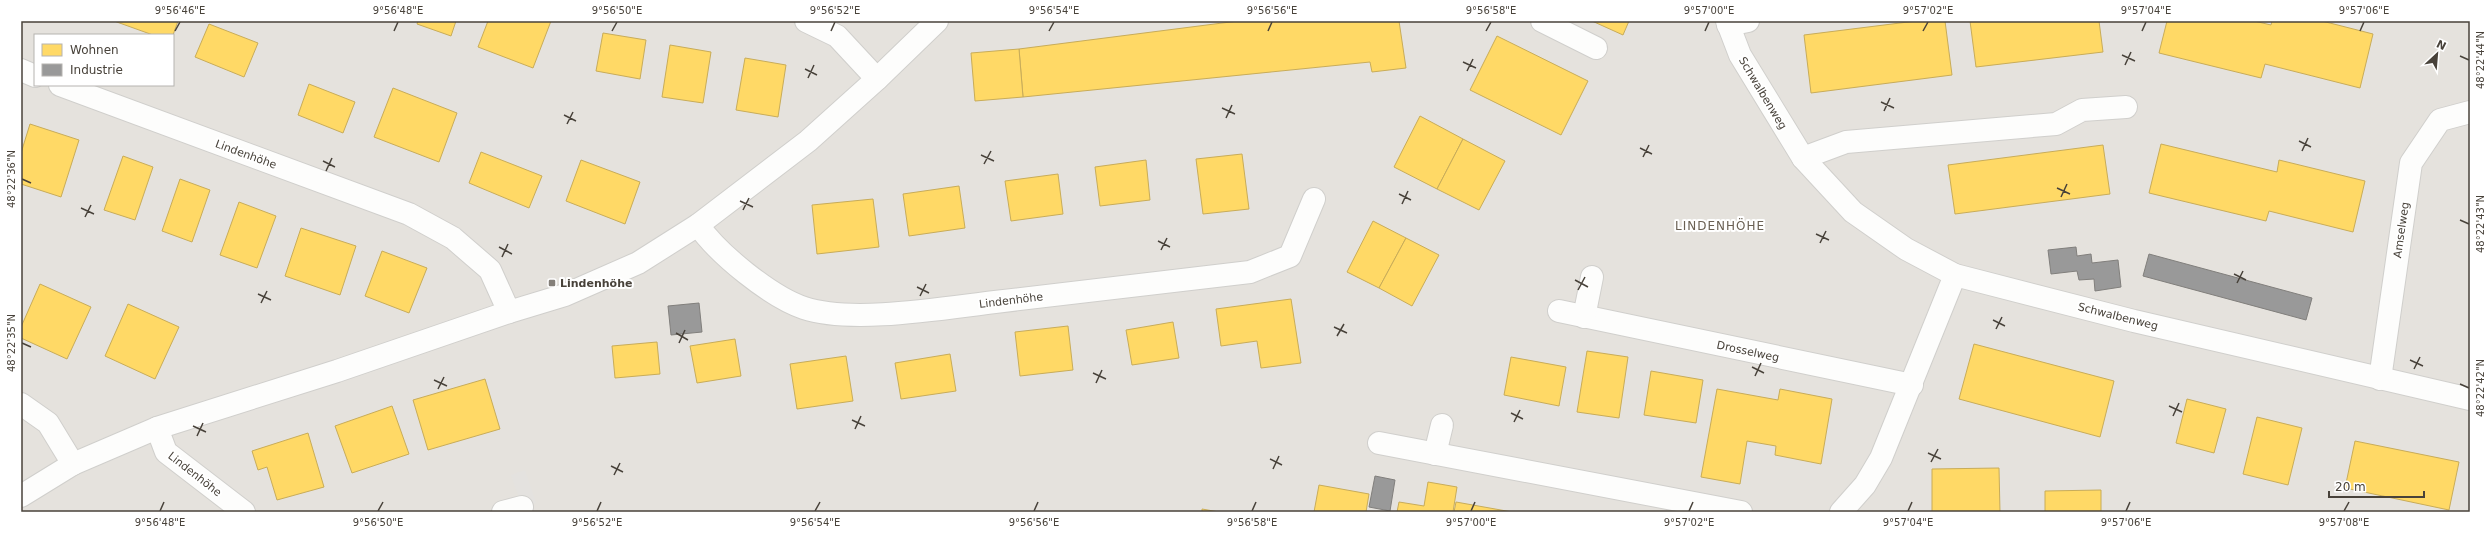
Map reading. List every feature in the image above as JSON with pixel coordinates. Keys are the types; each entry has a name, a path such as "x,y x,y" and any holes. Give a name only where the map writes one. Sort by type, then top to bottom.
{"street":[{"path":"806,21 837,36 877,79"},
{"path":"21,496 73,464 157,428 337,371 509,312 566,295 638,263 698,225 808,142 877,79 937,21"},
{"path":"1542,21 1596,48"},
{"name":"Schwalbenweg","path":"1734,22 1740,55 1803,158 1852,212 1906,249 1955,275 2134,321 2470,399"},
{"path":"21,70 34,76"},
{"name":"Lindenhöhe","path":"63,86 409,214 453,238 490,270 509,312"},
{"path":"1803,158 1846,142 2056,124 2082,110 2126,107"},
{"name":"Amselweg","path":"2380,379 2411,163 2440,120 2470,112"},
{"name":"Lindenhöhe","path":"698,225 707,238 774,295 805,308 840,314 914,312 1250,272 1290,256 1314,199"},
{"path":"1842,512 1865,485 1881,458 1912,385 1955,275"},
{"path":"1584,317 1592,277"},
{"name":"Drosselweg","path":"1559,311 1912,385"},
{"path":"21,404 48,423 73,464"},
{"path":"1435,454 1442,425"},
{"name":"Lindenhöhe","path":"157,428 166,452 244,512"},
{"path":"1379,442 1741,512"}],"shaded area":[{"path":"21,21 2470,21 2470,512 21,512"},
{"path":"525,470 536,503 522,507 511,475"}],"building: Wohnen":[{"path":"114,21 178,21 173,34 150,34"},
{"path":"418,21 456,21 451,36 417,24"},
{"path":"488,21 551,21 533,68 478,47"},
{"path":"1238,21 1399,21 1406,68 1372,72 1370,62 1023,97 1019,49"},
{"path":"1592,21 1629,21 1623,35"},
{"path":"1916,21 1945,21 1952,75 1811,93 1804,35"},
{"path":"1970,21 2099,21 2103,52 1976,67"},
{"path":"2167,21 2254,21 2271,25 2272,21 2322,21 2373,34 2360,88 2265,64 2261,78 2159,53"},
{"path":"209,24 258,43 244,77 195,57"},
{"path":"603,33 646,40 640,79 596,71"},
{"path":"1497,36 1588,81 1561,135 1470,90"},
{"path":"670,45 711,52 703,103 662,97"},
{"path":"1019,49 1023,97 975,101 971,53"},
{"path":"745,58 786,65 778,117 736,110"},
{"path":"309,84 355,102 343,133 298,115"},
{"path":"393,88 457,113 439,162 374,137"},
{"path":"1420,116 1463,139 1437,189 1394,167"},
{"path":"30,124 79,140 61,197 21,184 21,153"},
{"path":"1463,139 1505,161 1479,210 1437,189"},
{"path":"2161,144 2277,172 2279,160 2365,181 2353,232 2269,211 2266,221 2149,193"},
{"path":"2103,145 2110,194 1955,214 1948,165"},
{"path":"481,152 542,176 529,208 469,183"},
{"path":"1242,154 1249,209 1203,214 1196,159"},
{"path":"123,156 153,167 135,220 104,210"},
{"path":"581,160 640,182 625,224 566,201"},
{"path":"1146,160 1150,200 1100,206 1095,167"},
{"path":"1058,174 1063,214 1011,221 1005,181"},
{"path":"180,179 210,190 192,242 162,231"},
{"path":"959,186 965,228 909,236 903,194"},
{"path":"873,199 879,247 817,254 812,205"},
{"path":"239,202 276,216 257,268 220,255"},
{"path":"1373,221 1406,238 1379,288 1347,272"},
{"path":"301,228 356,246 340,295 285,276"},
{"path":"1406,238 1439,255 1412,306 1379,288"},
{"path":"382,251 427,268 409,313 365,296"},
{"path":"40,284 91,307 67,359 21,338 21,327"},
{"path":"1291,299 1301,363 1261,368 1257,341 1221,346 1216,309"},
{"path":"128,304 179,327 155,379 105,356"},
{"path":"1173,322 1179,358 1132,365 1126,330"},
{"path":"1068,326 1073,370 1020,376 1015,332"},
{"path":"735,339 741,376 697,383 690,346"},
{"path":"657,342 660,374 615,378 612,346"},
{"path":"1974,344 2114,381 2100,437 1959,399"},
{"path":"1587,351 1628,357 1619,418 1577,412"},
{"path":"950,354 956,391 901,399 895,363"},
{"path":"846,356 853,401 797,409 790,364"},
{"path":"1511,357 1566,367 1559,406 1504,395"},
{"path":"1651,371 1703,380 1696,423 1644,415"},
{"path":"485,379 500,429 428,450 413,400"},
{"path":"1717,389 1778,400 1780,389 1832,399 1821,464 1775,455 1776,446 1747,441 1740,484 1701,477"},
{"path":"2187,399 2226,409 2214,453 2176,443"},
{"path":"392,406 409,454 352,473 335,426"},
{"path":"2257,417 2302,428 2288,485 2243,474"},
{"path":"308,433 324,487 277,500 267,467 258,470 252,451"},
{"path":"2355,441 2459,462 2449,510 2345,488"},
{"path":"1999,468 2000,512 1932,512 1932,469"},
{"path":"1428,482 1457,487 1453,512 1397,512 1399,502 1424,506"},
{"path":"1319,485 1369,494 1366,512 1314,512"},
{"path":"2101,490 2101,512 2045,512 2045,491"},
{"path":"1456,502 1512,512 1454,512"},
{"path":"1202,509 1219,512 1202,512"}],"building: Industrie":[{"path":"2076,247 2077,256 2091,254 2092,263 2118,260 2121,287 2095,291 2094,279 2079,280 2077,271 2051,274 2048,250"},
{"path":"2149,254 2312,298 2306,320 2143,276"},
{"path":"699,303 702,332 671,335 668,306"},
{"path":"1375,476 1395,480 1390,511 1369,507"}],"place":[{"name":"Lindenhöhe","path":"552,283"}],"district":[{"name":"LINDENHÖHE","path":"1720,226"}]}
